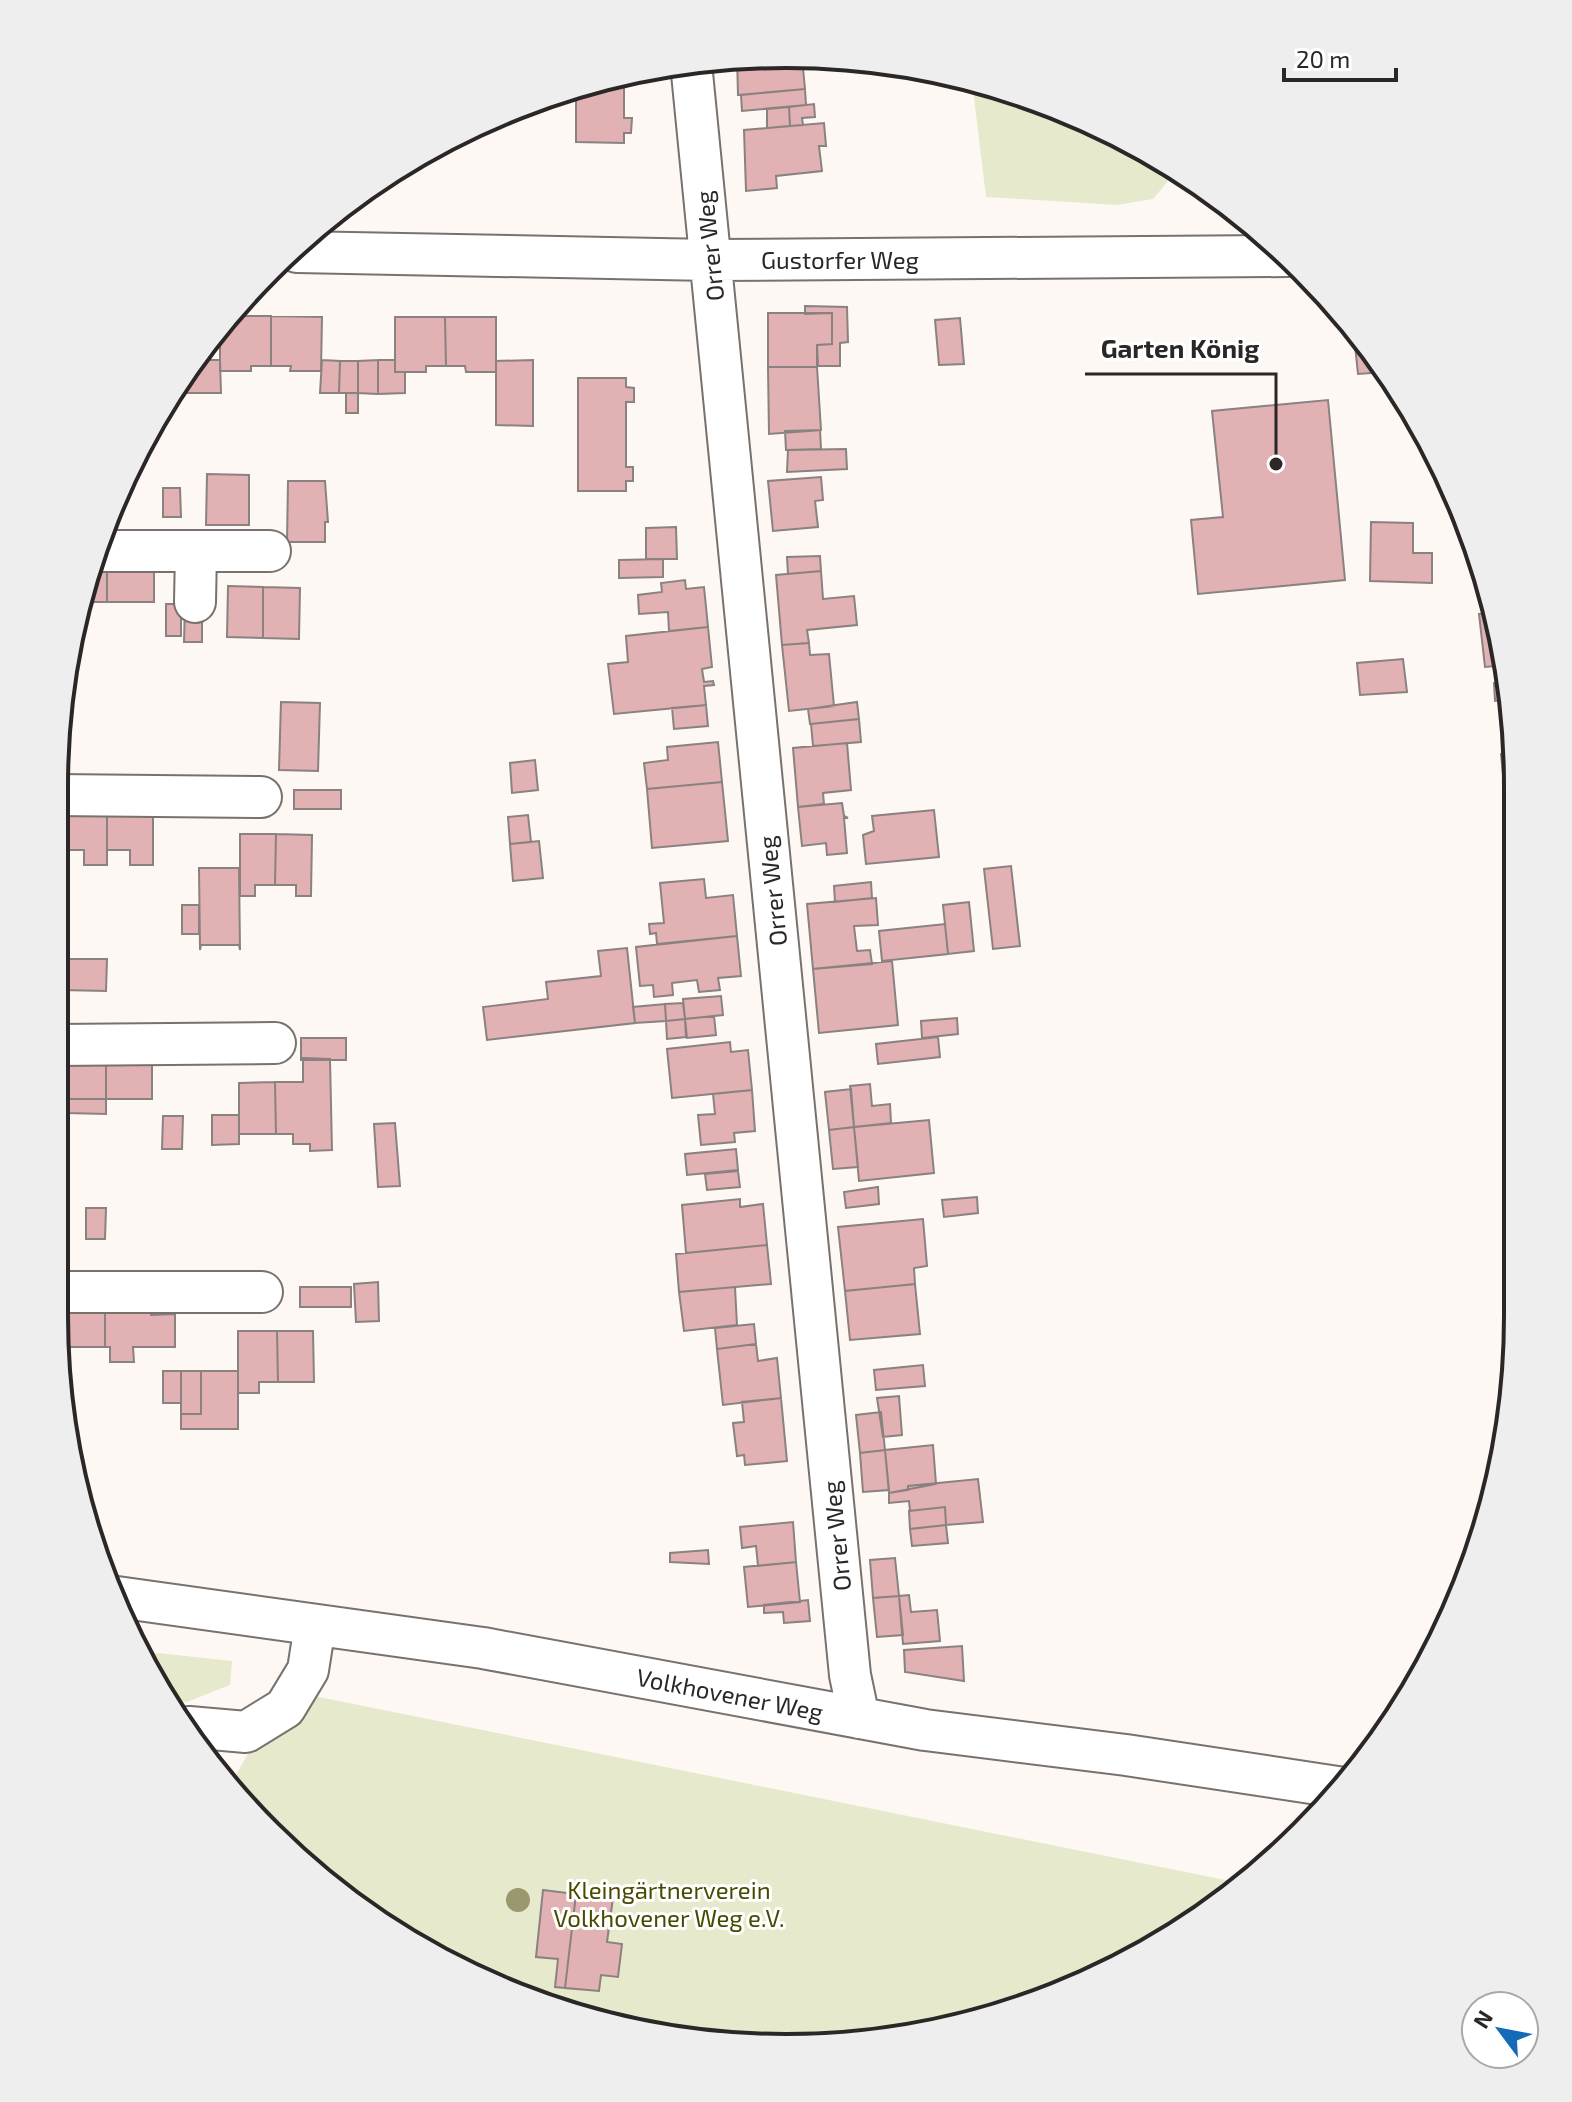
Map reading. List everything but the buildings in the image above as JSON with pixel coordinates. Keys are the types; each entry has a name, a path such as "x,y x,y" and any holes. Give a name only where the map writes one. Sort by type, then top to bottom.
{"street":[{"name":"Orrer Weg","path":"692,74 850,1675 859,1718"},
{"name":"Gustorfer Weg","path":"306,252 710,260 1270,256"},
{"path":"108,551 270,551"},
{"path":"195,602 196,551"},
{"path":"68,795 261,797"},
{"path":"68,1045 275,1043"},
{"path":"68,1292 262,1292"},
{"name":"Volkhovener Weg","path":"126,1598 483,1648 859,1718 1329,1786"},
{"path":"198,1728 246,1732 285,1708 308,1670 315,1625"}],"green space":[{"path":"973,92 1017,106 1104,142 1169,179 1153,199 1117,205 986,197"},
{"path":"152,1652 232,1661 230,1685 187,1702 180,1701"},
{"name":"Kleingärtnerverein Volkhovener Weg e.V.","path":"284,1690 1229,1881 1185,1913 1104,1960 1017,1996 972,2010 880,2028 833,2032 786,2034 692,2028 600,2010 555,1996 468,1960 427,1938 349,1886 313,1856 278,1824 235,1776"}],"place":[{"name":"Garten König","path":"1276,464"}]}
